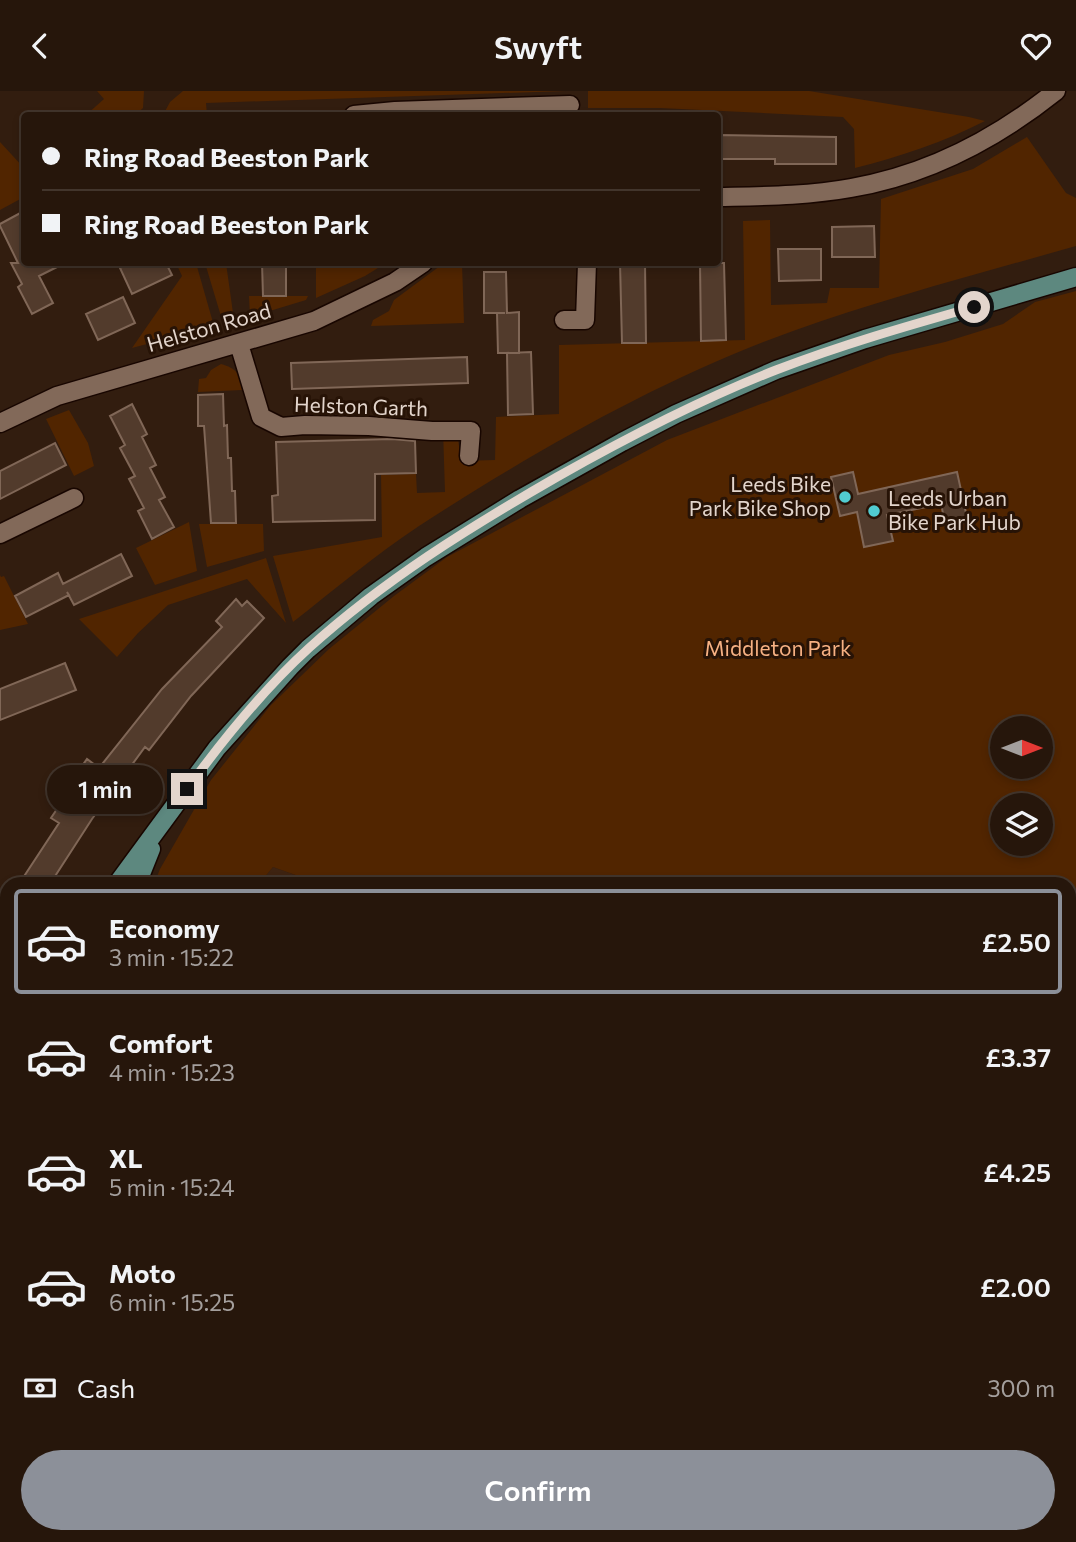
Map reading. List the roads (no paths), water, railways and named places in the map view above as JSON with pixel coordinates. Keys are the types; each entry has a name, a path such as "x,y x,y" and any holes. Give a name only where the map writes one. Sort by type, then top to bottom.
{"street":[{"path":"721,197 821,192 896,178 945,160 999,133 1056,91"},
{"path":"385,112 524,111 570,105"},
{"name":"Helston Road","path":"0,423 57,396 314,321 395,282 419,266"},
{"path":"564,320 585,320 587,266"},
{"path":"122,877 217,748 308,649 371,596 426,557 520,499 676,414 775,370 865,339 1076,277"},
{"name":"Helston Garth","path":"239,344 261,417 281,427 357,426 471,432 469,456"},
{"path":"0,534 75,498"},
{"path":"141,877 158,829"}],"place":[{"name":"Leeds Bike Park Bike Shop","path":"845,497"},
{"name":"Leeds Urban Bike Park Hub","path":"874,511"}],"park label":[{"name":"Middleton Park","path":"778,649"}]}
